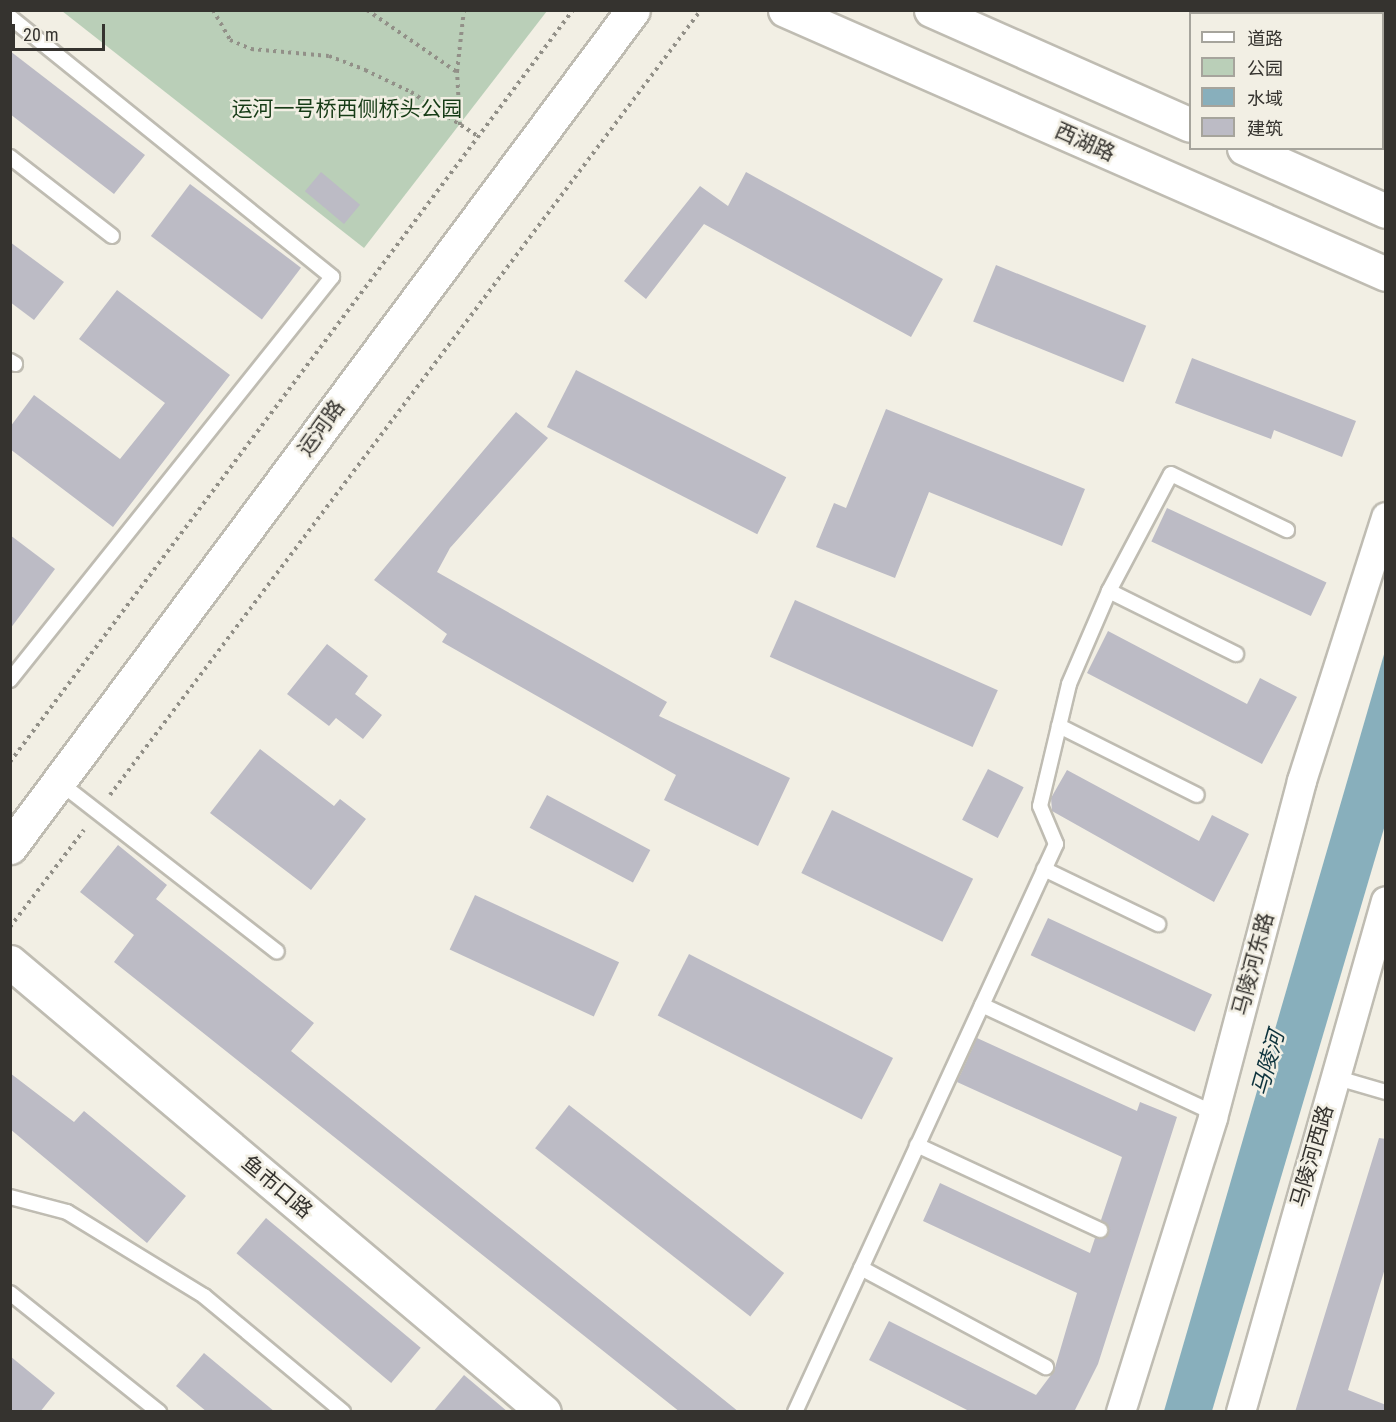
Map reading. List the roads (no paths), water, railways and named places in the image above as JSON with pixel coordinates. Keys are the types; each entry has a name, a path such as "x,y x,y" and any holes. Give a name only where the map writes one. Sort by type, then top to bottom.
{"street":[{"name":"运河路","path":"10,848 633,10"},
{"name":"西湖路","path":"785,10 1386,274"},
{"path":"931,10 1189,124"},
{"path":"1249,150 1386,211"},
{"name":"马陵河东路","path":"1121,1412 1214,1113 1302,781 1386,518"},
{"name":"马陵河西路","path":"1241,1412 1334,1077 1386,901"},
{"name":"鱼市口路","path":"10,962 544,1412"}],"lane":[{"path":"10,17 332,277 10,680"},
{"path":"10,157 112,236"},
{"path":"795,1412 1056,844 1040,806 1069,684 1108,591 1171,474 1287,530"},
{"path":"1108,591 1236,654"},
{"path":"1059,726 1197,795"},
{"path":"59,782 277,952"},
{"path":"1044,869 1158,924"},
{"path":"982,1005 1214,1113"},
{"path":"1334,1077 1386,1092"},
{"path":"917,1145 1100,1230"},
{"path":"10,1197 67,1212 204,1296 343,1412"},
{"path":"861,1268 1046,1367"},
{"path":"10,1293 159,1412"}],"water":[{"name":"马陵河","path":"1385,651 1385,825 1212,1411 1164,1411"}],"park label":[{"name":"运河一号桥西侧桥头公园","path":"347,109"}]}
